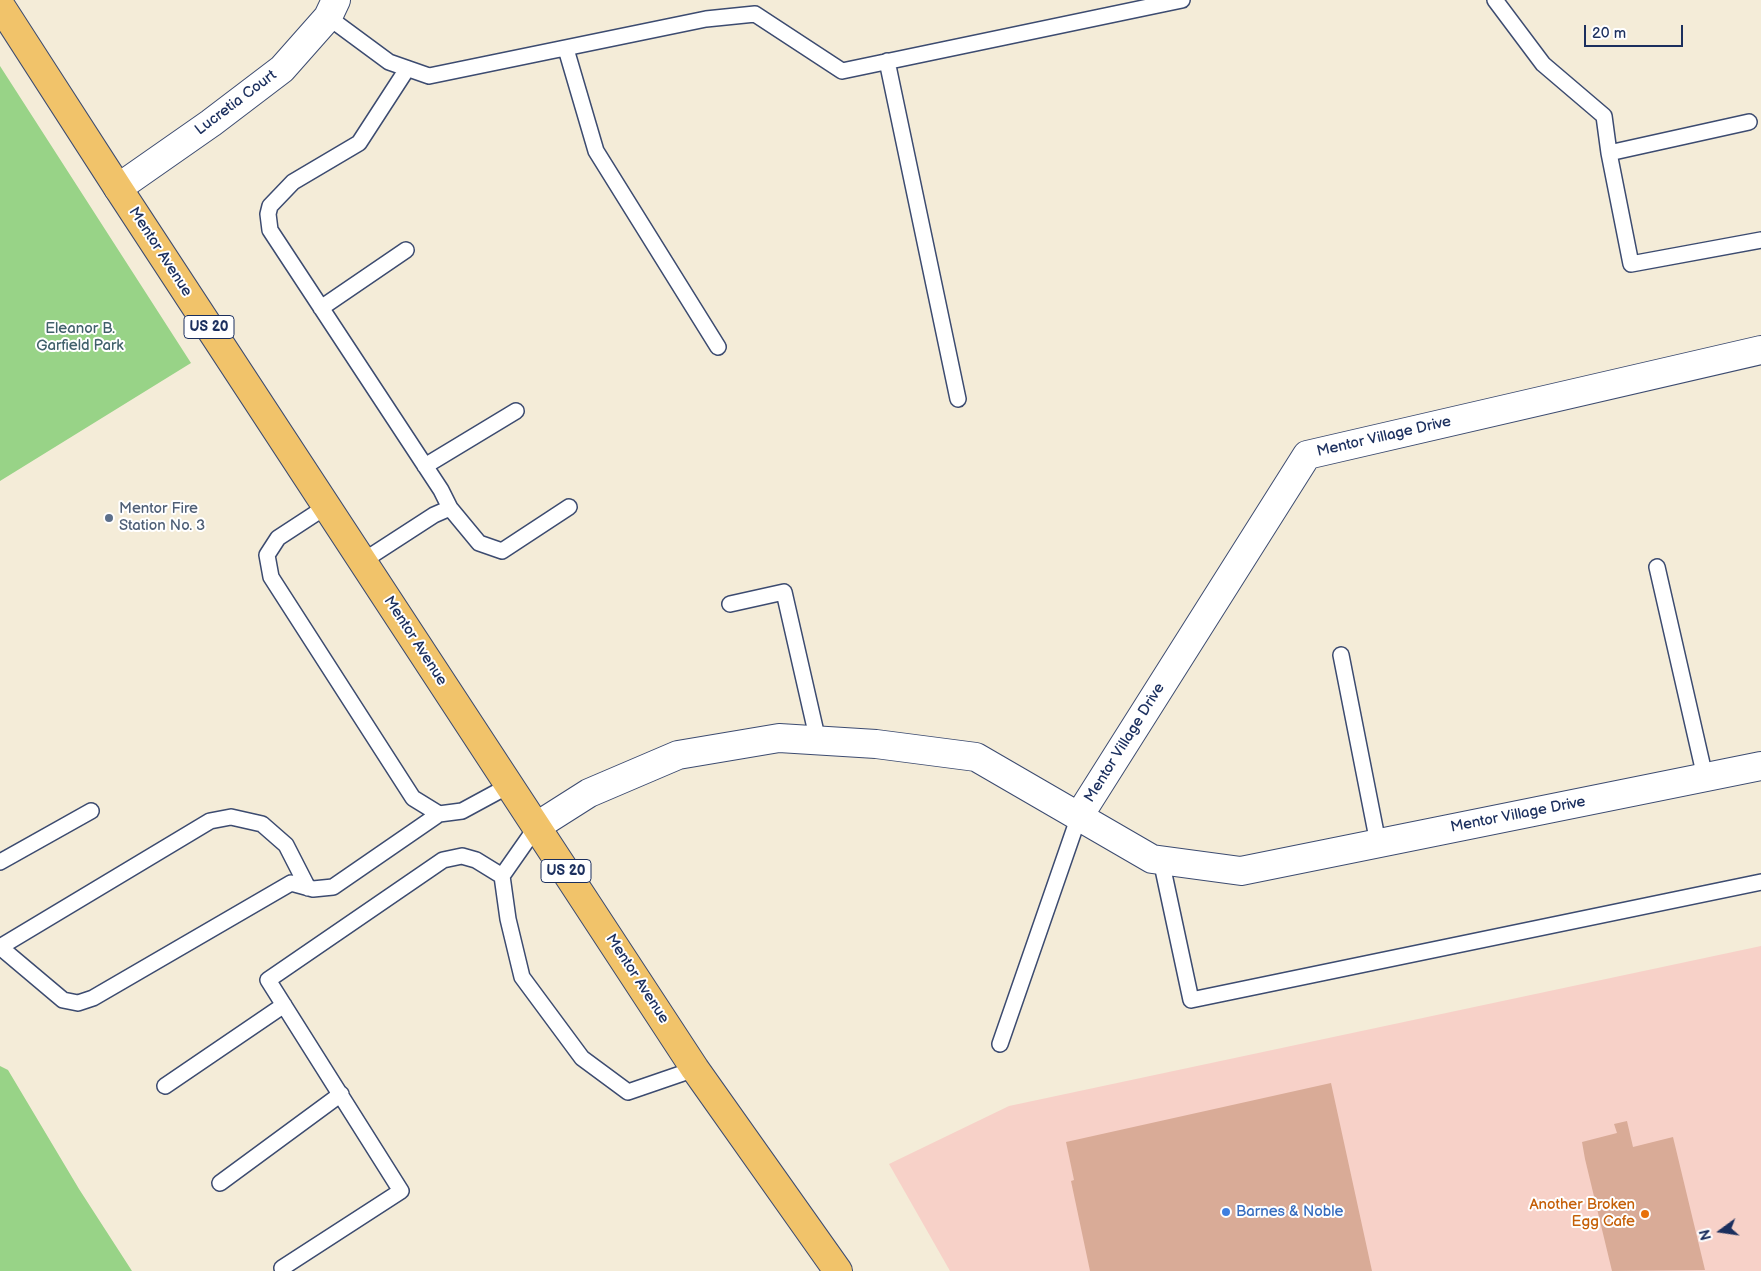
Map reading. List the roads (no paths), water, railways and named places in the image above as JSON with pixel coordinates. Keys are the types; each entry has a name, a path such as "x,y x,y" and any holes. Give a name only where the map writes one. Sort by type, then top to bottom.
{"main road":[{"name":"Mentor Avenue","path":"0,5 695,1069 838,1271"}],"street":[{"name":"Lucretia Court","path":"118,188 211,123 282,69 332,8"},
{"name":"Mentor Village Drive","path":"1078,816 1307,455 1761,350"},
{"name":"Mentor Village Drive","path":"537,826 589,793 678,755 779,738 876,744 976,757 1152,859 1241,871 1761,766"}],"lane":[{"path":"332,8 389,62 429,76 706,20 755,14 842,71 1182,0"},
{"path":"1495,0 1543,64 1604,116 1609,153 1631,264 1761,240"},
{"path":"566,49 596,151 718,347"},
{"path":"887,61 958,399"},
{"path":"407,68 359,143 293,182 270,206 268,214 270,230 441,490 450,508 479,543 502,550 569,507"},
{"path":"1609,153 1749,122"},
{"path":"321,308 406,250"},
{"path":"425,466 516,411"},
{"path":"327,506 278,538 267,555 271,577 413,798 439,814"},
{"path":"363,562 434,515 450,508"},
{"path":"1657,567 1705,777"},
{"path":"730,604 784,592 818,741"},
{"path":"1341,655 1378,843"},
{"path":"308,888 286,845 262,824 231,817 210,821 0,947 63,1000 78,1004 93,998 291,883 308,888 334,887 439,814 462,811 510,785"},
{"path":"0,862 91,811"},
{"path":"1000,1044 1078,816"},
{"path":"537,826 502,876 508,919 522,977 582,1058 628,1092 695,1069"},
{"path":"282,1268 402,1191 268,980 443,860 462,856 476,860 502,876"},
{"path":"1161,860 1191,1000 1761,882"},
{"path":"165,1086 284,1005"},
{"path":"220,1183 340,1094"}],"place":[{"name":"Mentor Fire Station No. 3","path":"109,518"},
{"name":"Barnes & Noble","path":"1226,1212"},
{"name":"Another Broken Egg Cafe","path":"1645,1214"}],"park label":[{"name":"Eleanor B. Garfield Park","path":"80,338"}]}
